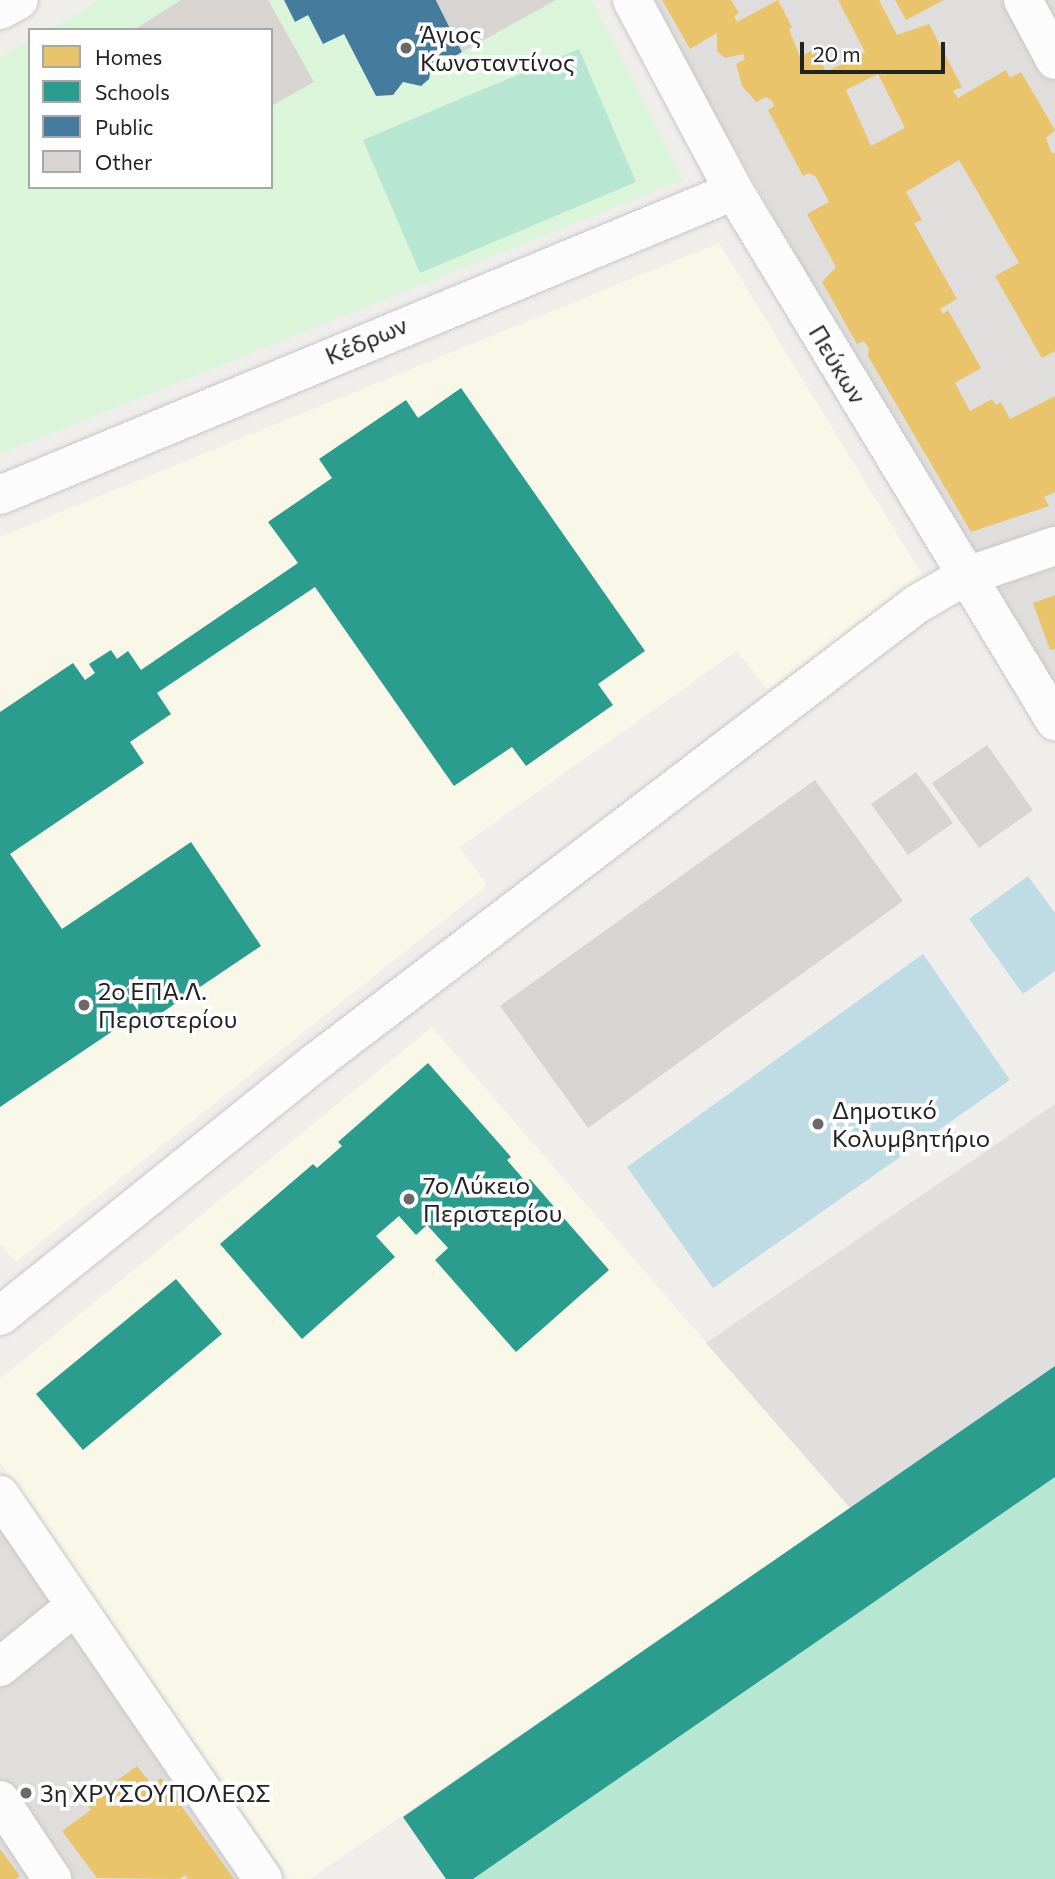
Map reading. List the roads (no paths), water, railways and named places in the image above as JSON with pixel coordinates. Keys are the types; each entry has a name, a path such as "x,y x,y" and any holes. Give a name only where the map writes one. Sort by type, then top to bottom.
{"street":[{"path":"0,10 19,0"},
{"name":"Πεύκων","path":"632,0 734,191 964,577 1055,722"},
{"path":"1023,0 1055,60"},
{"name":"Κέδρων","path":"0,495 734,191"},
{"path":"13,1306 316,1062 917,604 964,577 1055,546"},
{"path":"0,1496 263,1879"},
{"path":"0,1667 75,1606"},
{"path":"0,1800 52,1879"}],"water":[{"path":"1028,876 1055,913 1055,971 1023,994 969,919"},
{"name":"Δημοτικό Κολυμβητήριο","path":"923,954 1010,1080 713,1288 627,1167"}],"place":[{"name":"Άγιος Κωνσταντίνος","path":"406,48"},
{"name":"2ο ΕΠΑ.Λ. Περιστερίου","path":"84,1005"},
{"name":"Δημοτικό Κολυμβητήριο","path":"818,1124"},
{"name":"7ο Λύκειο Περιστερίου","path":"409,1199"},
{"name":"3η ΧΡΥΣΟΥΠΟΛΕΩΣ","path":"26,1793"}]}
